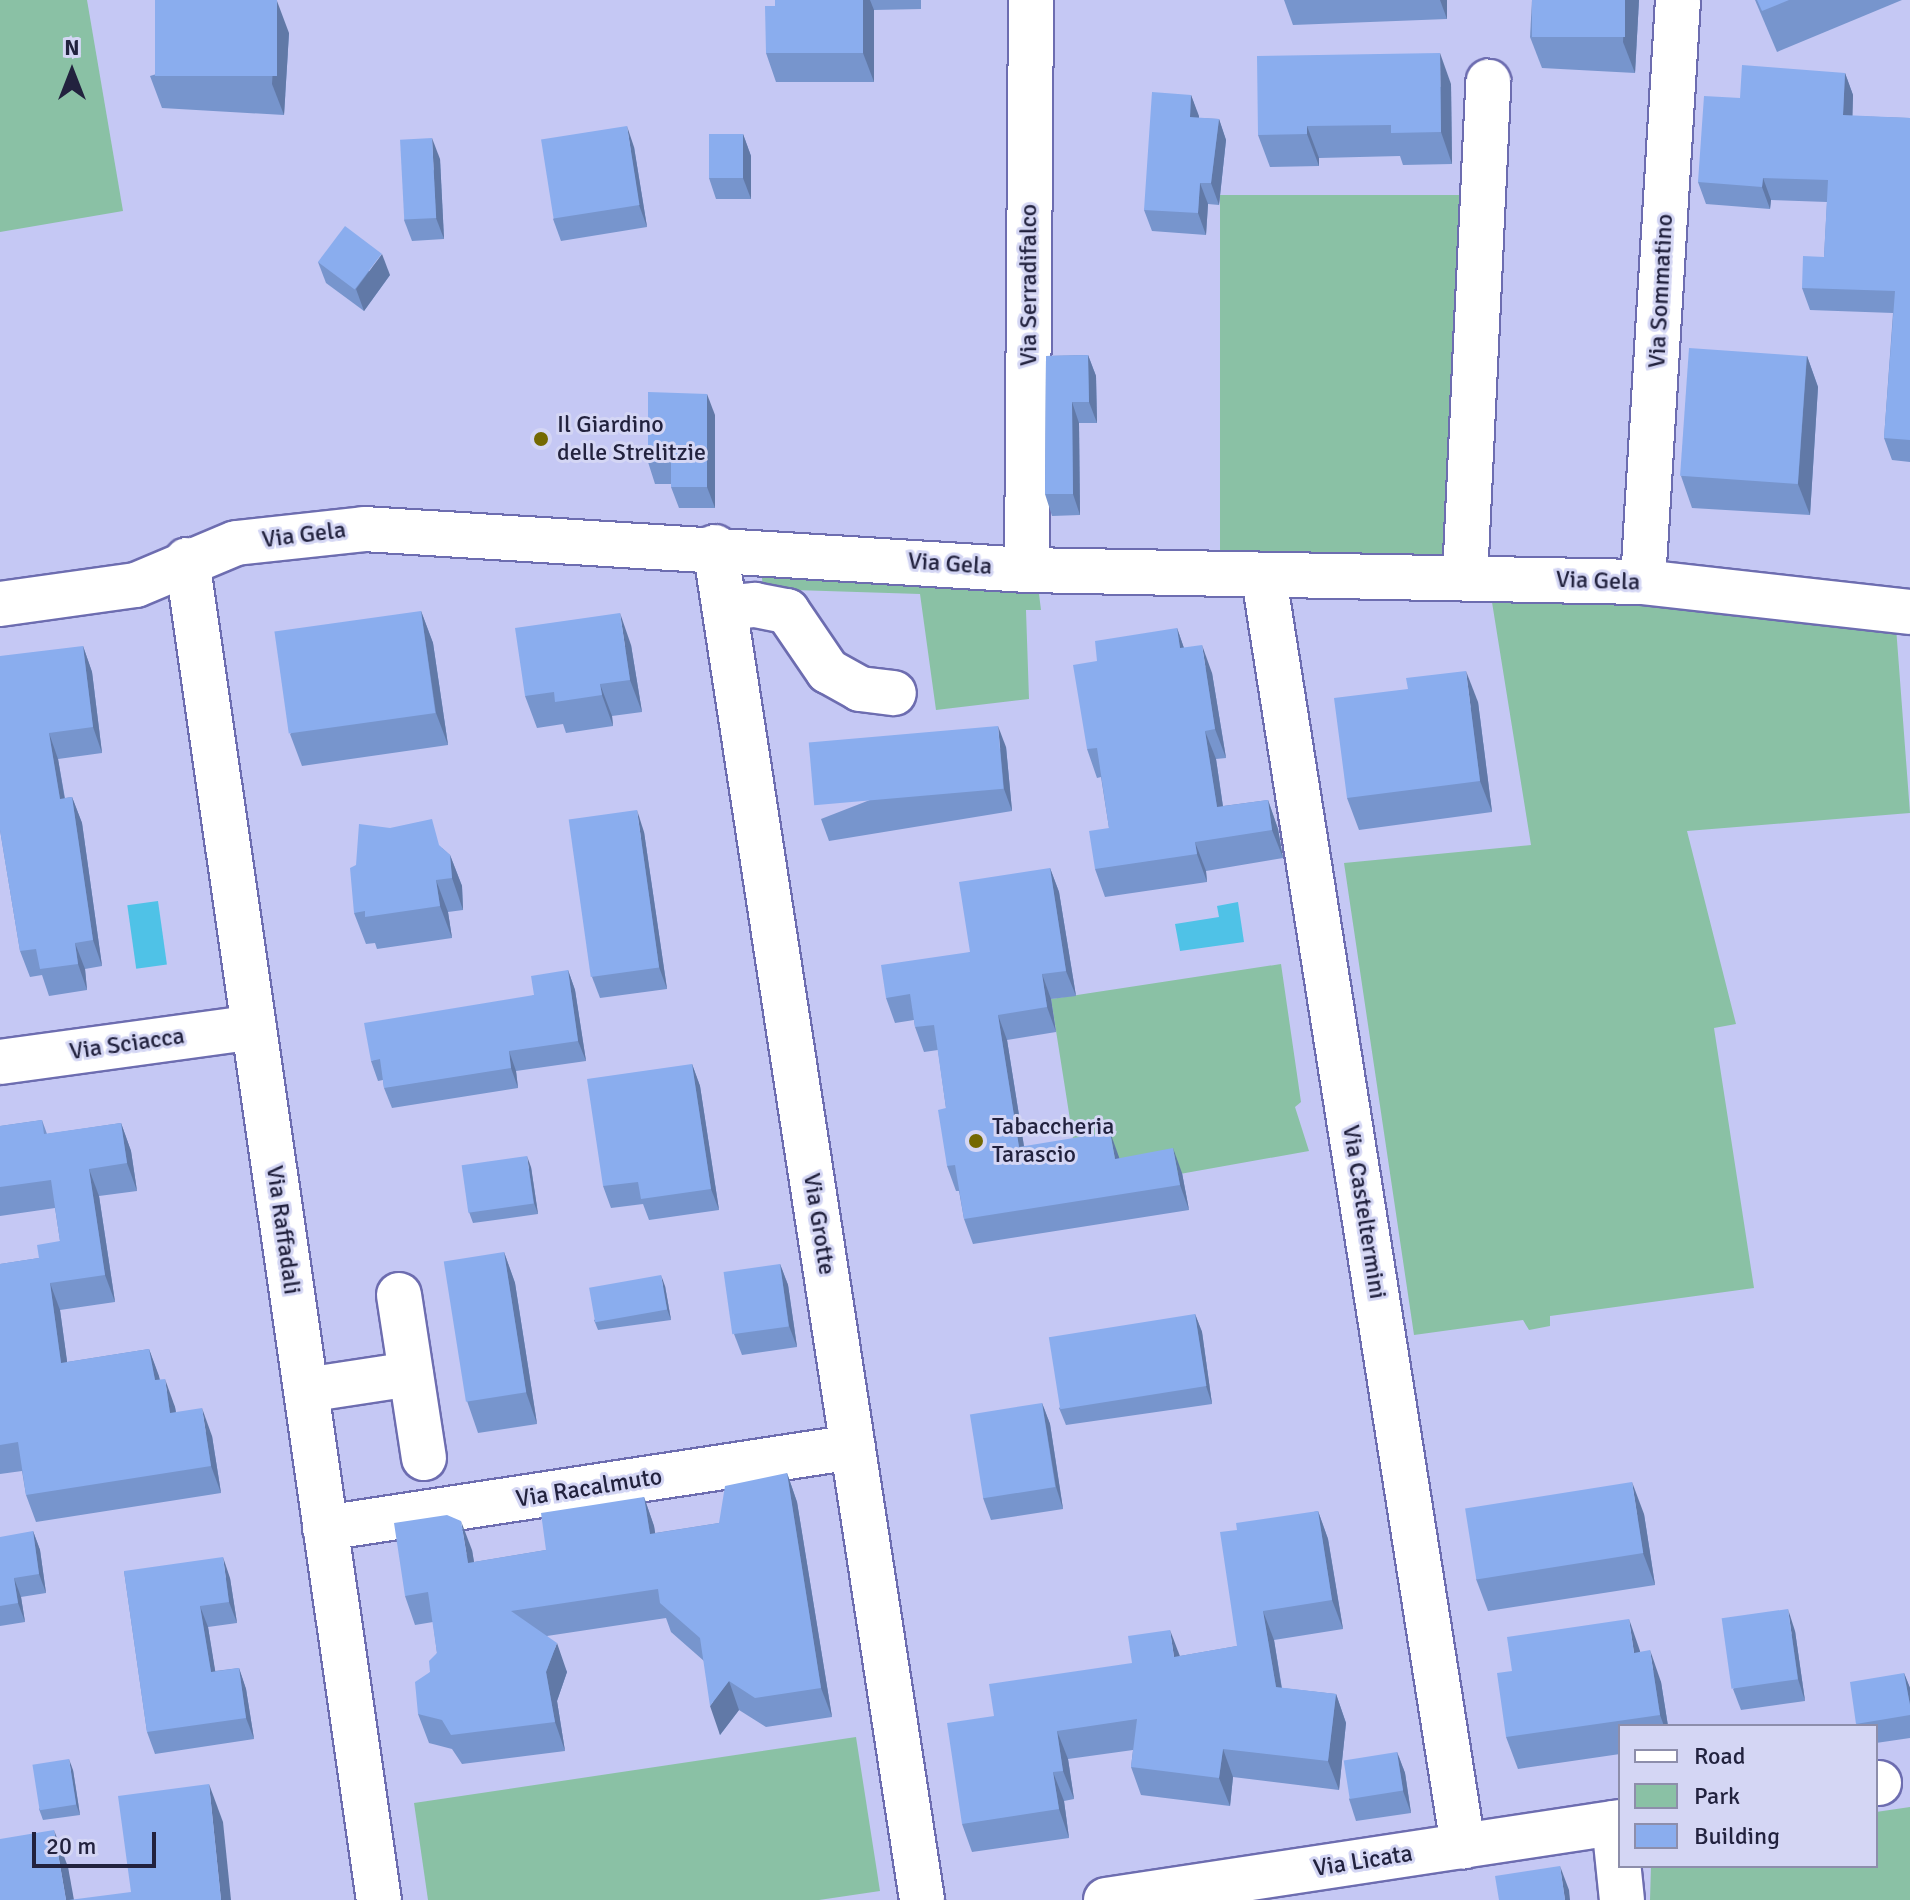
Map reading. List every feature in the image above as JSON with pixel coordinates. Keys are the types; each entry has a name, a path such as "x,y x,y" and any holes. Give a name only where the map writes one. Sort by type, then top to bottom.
{"street":[{"name":"Via Serradifalco","path":"1027,570 1031,0"},
{"name":"Via Sommatino","path":"1643,582 1678,0"},
{"path":"1465,578 1488,82"},
{"name":"Via Gela","path":"0,604 136,585 187,560 236,543 364,529 715,547 1027,570 1264,578 1643,582 1910,612"},
{"name":"Via Grotte","path":"715,547 922,1900"},
{"name":"Via Raffadali","path":"187,560 379,1900"},
{"name":"Via Casteltermini","path":"1264,578 1463,1846"},
{"path":"725,608 755,605 787,611 828,671 860,689 894,693"},
{"name":"Via Sciacca","path":"0,1062 254,1027"},
{"path":"399,1295 424,1458"},
{"path":"306,1390 411,1374"},
{"name":"Via Racalmuto","path":"325,1528 853,1447"},
{"name":"Via Licata","path":"1106,1900 1617,1823"},
{"path":"1620,1868 1622,1900"}],"green space":[{"path":"0,0 87,0 123,211 0,232"},
{"path":"1220,195 1465,195 1465,554 1220,554"},
{"path":"761,567 1038,586 1041,610 1026,610 1029,699 936,710 920,594 763,589"},
{"path":"1491,596 1629,597 1896,627 1910,813 1687,831 1736,1024 1714,1028 1754,1288 1550,1316 1550,1326 1529,1330 1523,1320 1414,1335 1344,863 1531,845"},
{"path":"1281,964 1301,1102 1295,1107 1309,1151 1124,1184 1077,1164 1051,999"},
{"path":"856,1737 880,1891 819,1900 428,1900 414,1803"},
{"path":"1910,1807 1910,1900 1650,1900 1651,1868 1878,1868 1878,1812"}],"water":[{"path":"158,901 167,964 136,969 127,905"},
{"path":"1238,902 1244,942 1180,951 1175,924 1219,917 1217,906"}],"building":[{"path":"155,0 277,0 277,76 155,76"},
{"path":"775,0 863,0 863,53 766,53 765,6 775,6"},
{"path":"1532,0 1625,0 1625,37 1532,37"},
{"path":"1757,0 1789,0 1762,11"},
{"path":"1440,53 1441,132 1391,133 1391,125 1307,126 1307,134 1258,135 1257,56"},
{"path":"1742,65 1845,73 1843,115 1910,118 1910,440 1884,438 1895,291 1802,288 1803,256 1824,257 1828,180 1763,178 1762,187 1698,182 1704,96 1740,98"},
{"path":"1152,92 1191,95 1190,117 1219,119 1211,183 1200,183 1198,213 1144,210"},
{"path":"627,126 640,205 554,219 541,140"},
{"path":"709,134 743,134 743,178 709,178"},
{"path":"432,138 436,218 404,220 400,140"},
{"path":"345,226 382,254 355,290 318,262"},
{"path":"1689,348 1807,356 1798,484 1680,476"},
{"path":"1088,355 1089,402 1072,402 1073,494 1045,494 1046,356"},
{"path":"648,392 707,394 707,487 671,487 671,462 648,462"},
{"path":"421,611 435,713 289,734 274,632"},
{"path":"620,613 630,680 600,684 602,695 555,702 554,692 525,696 515,628"},
{"path":"1177,628 1180,648 1202,645 1215,729 1205,731 1217,807 1268,800 1272,830 1195,842 1197,854 1095,869 1089,831 1109,828 1097,748 1087,749 1073,665 1097,661 1095,641"},
{"path":"83,646 93,727 49,733 60,799 72,797 93,940 75,943 78,964 40,969 36,949 20,951 0,830 0,656"},
{"path":"1466,671 1480,781 1347,798 1334,698 1408,689 1406,678"},
{"path":"998,726 1003,789 814,805 809,743"},
{"path":"637,810 659,967 591,977 569,820"},
{"path":"432,819 439,845 450,855 452,878 436,880 440,906 365,917 365,911 354,913 350,868 356,865 359,824 390,828"},
{"path":"1050,868 1066,971 1042,974 1047,1007 998,1015 1019,1147 1110,1132 1115,1159 1173,1148 1180,1185 964,1219 955,1165 947,1166 938,1110 946,1108 934,1025 915,1027 910,994 886,998 881,965 970,952 959,882"},
{"path":"568,970 578,1041 509,1051 511,1068 384,1088 380,1059 371,1061 364,1023 534,995 531,976"},
{"path":"692,1064 711,1189 641,1199 638,1182 603,1186 587,1079"},
{"path":"42,1120 44,1134 121,1123 127,1163 89,1169 105,1275 50,1283 61,1363 149,1349 155,1380 165,1379 170,1413 202,1408 211,1466 26,1495 18,1442 0,1445 0,1264 39,1258 37,1245 60,1241 51,1180 0,1187 0,1126"},
{"path":"527,1156 534,1204 468,1213 462,1165"},
{"path":"504,1252 526,1392 466,1402 444,1262"},
{"path":"780,1264 789,1326 732,1334 724,1272"},
{"path":"661,1275 667,1309 595,1322 589,1288"},
{"path":"1195,1314 1206,1386 1060,1409 1049,1337"},
{"path":"1042,1403 1055,1487 983,1498 970,1414"},
{"path":"787,1473 821,1688 755,1698 729,1681 710,1706 700,1638 660,1603 658,1589 511,1611 557,1643 546,1672 555,1722 451,1735 442,1720 418,1714 415,1682 430,1672 429,1661 437,1653 428,1592 405,1596 394,1523 447,1515 461,1521 468,1563 546,1550 541,1513 644,1497 650,1534 719,1523 725,1486"},
{"path":"1632,1482 1643,1553 1476,1580 1465,1508"},
{"path":"1318,1511 1332,1600 1263,1611 1276,1687 1336,1694 1328,1761 1223,1749 1219,1778 1131,1767 1137,1719 1057,1731 1063,1771 1053,1772 1059,1809 962,1824 947,1723 994,1716 989,1684 1132,1663 1128,1636 1170,1630 1174,1657 1237,1646 1220,1532 1237,1530 1236,1523"},
{"path":"33,1531 39,1574 14,1578 18,1603 0,1606 0,1537"},
{"path":"223,1557 229,1602 200,1606 211,1672 239,1668 246,1718 147,1732 124,1571"},
{"path":"1788,1609 1798,1679 1732,1689 1722,1618"},
{"path":"1629,1619 1634,1653 1650,1650 1660,1715 1506,1737 1497,1673 1512,1671 1507,1637"},
{"path":"1904,1673 1910,1715 1856,1724 1850,1682"},
{"path":"1397,1752 1403,1791 1350,1799 1344,1760"},
{"path":"69,1759 76,1804 40,1810 32,1765"},
{"path":"209,1784 221,1900 69,1900 131,1892 118,1796"},
{"path":"54,1830 66,1900 0,1900 0,1839"},
{"path":"1560,1866 1565,1900 1499,1900 1495,1876"}],"place":[{"name":"Il Giardino delle Strelitzie","path":"541,439"},
{"name":"Tabaccheria Tarascio","path":"976,1141"}]}
